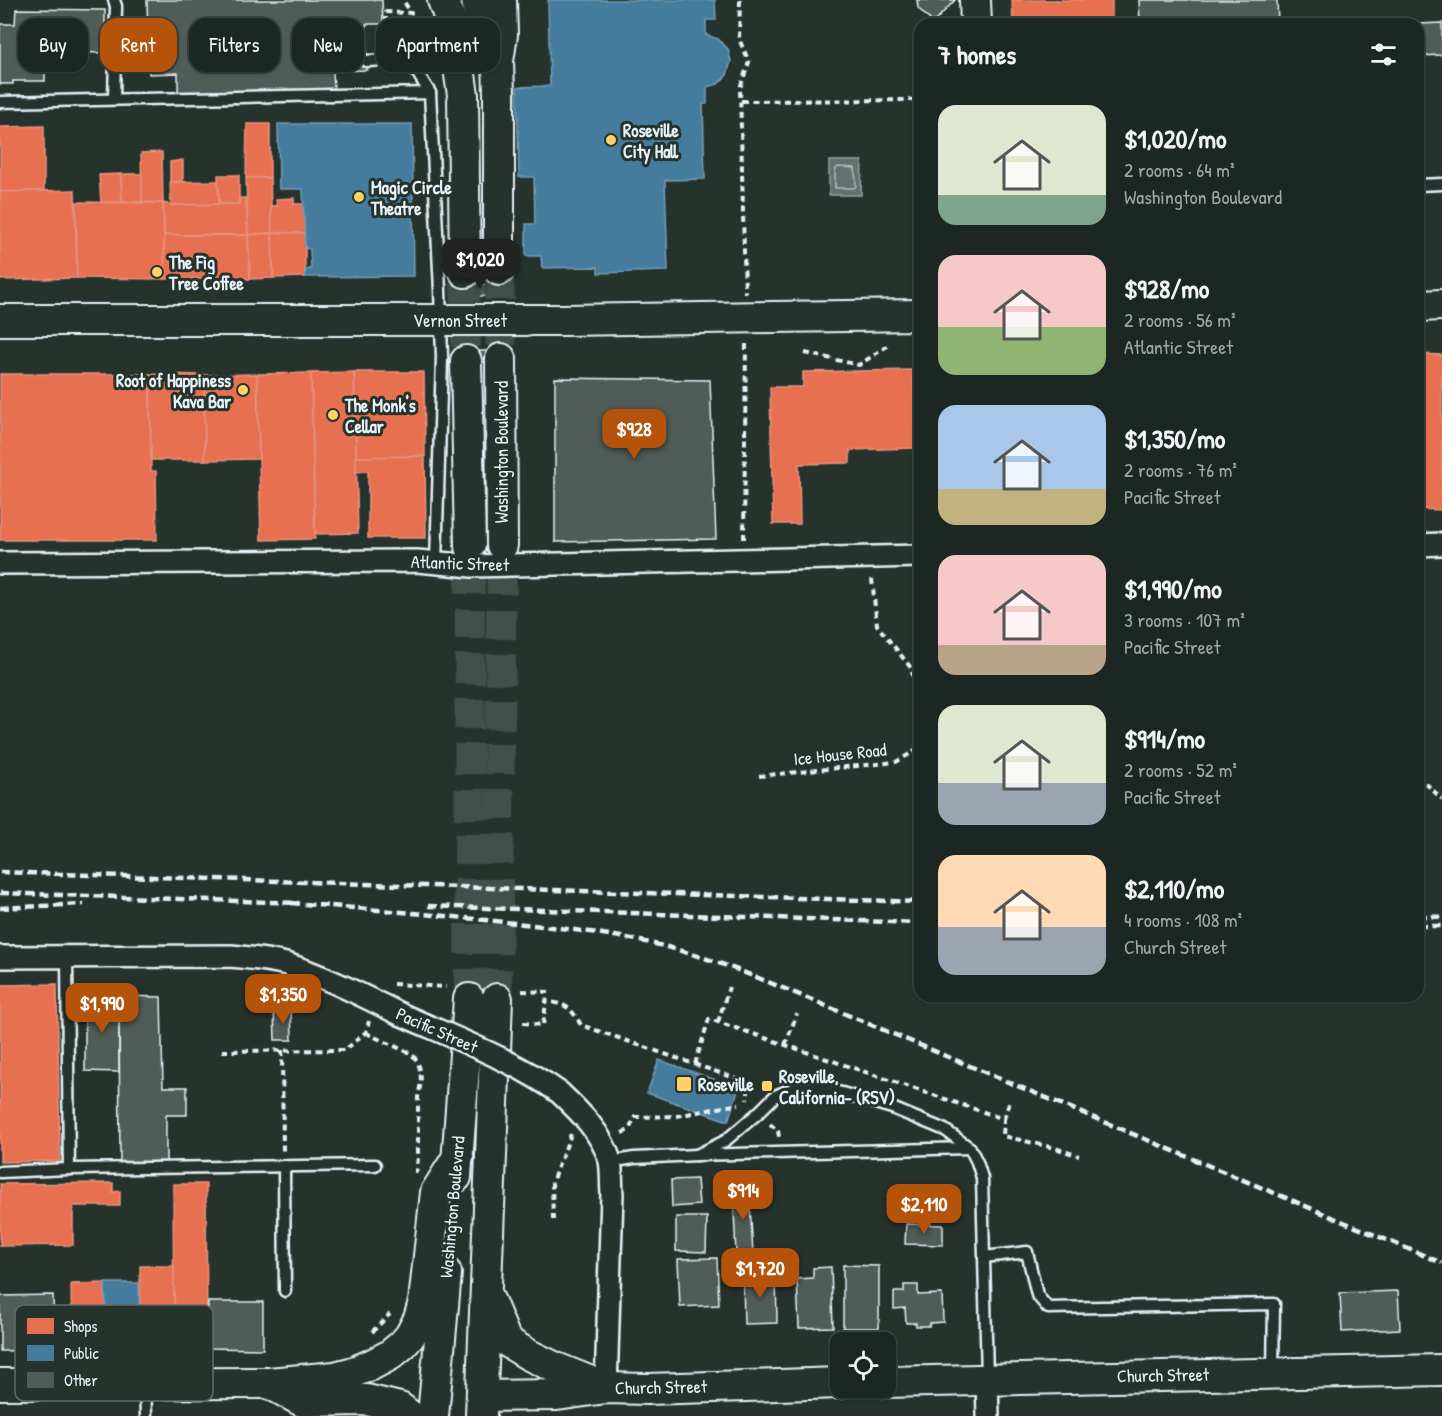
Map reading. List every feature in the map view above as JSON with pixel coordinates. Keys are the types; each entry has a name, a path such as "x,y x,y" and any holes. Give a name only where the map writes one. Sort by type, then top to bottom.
{"main road":[{"path":"443,0 453,27 463,95 465,272"},
{"path":"477,0 479,18"},
{"path":"500,48 501,0"},
{"path":"975,0 976,18"},
{"path":"498,72 499,270"},
{"path":"1424,306 1442,305"},
{"name":"Vernon Street","path":"0,320 562,320 914,315"},
{"name":"Washington Boulevard","path":"501,359 502,545"},
{"name":"Washington Boulevard","path":"466,361 470,545"},
{"name":"Washington Boulevard","path":"433,1416 458,1157 483,999 487,1294 482,1406"},
{"path":"213,1383 269,1383 335,1377 354,1372 390,1355 410,1336 419,1320 424,1302 436,1192 458,1157"},
{"path":"487,1294 506,1341 556,1368 606,1388"},
{"name":"Church Street","path":"896,1382 1442,1370"},
{"path":"269,1383 302,1401 367,1400 400,1408 410,1416"},
{"name":"Church Street","path":"482,1406 606,1388 647,1389 830,1383"}],"street":[{"path":"1424,544 1442,544"},
{"name":"Atlantic Street","path":"0,563 417,561 472,566 914,556"},
{"name":"Pacific Street","path":"0,957 231,956 285,964 338,984 540,1079 560,1093 586,1119 607,1153"},
{"path":"606,1388 612,1194 607,1153"},
{"path":"987,1379 988,1416"}],"lane":[{"path":"114,0 116,6 114,99"},
{"path":"366,60 390,60 417,72 430,93 442,357 435,562"},
{"path":"0,102 430,93"},
{"path":"1424,185 1442,184"},
{"path":"67,957 69,1169"},
{"path":"697,1155 725,1141 775,1096 794,1088 812,1086 892,1108 945,1130 970,1148 982,1178 987,1379"},
{"path":"607,1153 634,1158 970,1148"},
{"path":"0,1172 375,1165"},
{"path":"284,1166 285,1292"},
{"path":"984,1257 1027,1252 1037,1295 1048,1308 1274,1304 1273,1373"},
{"path":"146,1401 146,1416"}],"path":[{"path":"386,18 386,12 411,13 403,0"},
{"path":"740,0 739,39 749,62 740,88 745,296"},
{"path":"741,101 914,99"},
{"path":"805,353 859,365 886,346"},
{"path":"744,539 747,357"},
{"path":"870,557 877,625 911,668 914,680"},
{"name":"Ice House Road","path":"759,776 896,762 914,752"},
{"path":"1424,782 1442,799"},
{"path":"718,1022 729,987"},
{"path":"523,1023 543,1025 546,1002"},
{"path":"785,1045 797,1014"},
{"path":"695,1064 708,1019 1004,1119"},
{"path":"366,1032 416,1058 421,1086 418,1094 418,1158 414,1182"},
{"path":"282,1050 284,1166"},
{"path":"607,1153 629,1130 635,1117 676,1116 746,1103"},
{"path":"1009,1103 1004,1119 1003,1136 1079,1156"},
{"path":"553,1220 552,1182 573,1131 586,1119"},
{"path":"366,1339 397,1306"}],"water":[{"path":"829,161 862,161 861,195 829,195"}],"building: Shops":[{"path":"1012,0 1112,0 1112,18 1013,18"},
{"path":"247,124 270,124 270,178 246,178"},
{"path":"44,126 44,191 0,192 0,127"},
{"path":"162,152 163,203 142,202 141,153"},
{"path":"183,160 183,181 170,182 170,162"},
{"path":"121,174 122,202 101,202 99,175"},
{"path":"121,174 142,174 142,202 122,202"},
{"path":"218,175 239,175 239,204 219,204"},
{"path":"246,178 270,178 272,233 248,235"},
{"path":"218,181 219,204 171,205 170,182"},
{"path":"75,190 77,278 0,280 0,192"},
{"path":"239,198 246,198 248,235 164,235 163,203 171,205 239,204"},
{"path":"294,198 294,204 305,204 305,233 272,233 271,206 277,206 276,199"},
{"path":"76,202 163,203 165,279 77,278"},
{"path":"272,233 305,233 305,277 273,278"},
{"path":"272,233 273,278 250,279 248,235"},
{"path":"164,235 248,235 250,279 165,279"},
{"path":"1424,354 1442,355 1442,510 1424,509"},
{"path":"913,370 914,448 850,450 850,463 799,464 800,524 773,524 770,387 803,387 803,372"},
{"path":"354,372 424,372 425,456 356,457"},
{"name":"The Monk's Cellar","path":"354,372 358,533 315,534 311,373"},
{"path":"311,373 315,539 261,540 257,374"},
{"path":"0,374 150,374 151,471 156,471 157,540 0,540"},
{"path":"150,374 204,375 205,460 151,460"},
{"path":"257,374 259,459 205,460 204,375"},
{"path":"425,456 426,538 368,538 368,471 356,472 356,457"},
{"path":"57,984 60,1161 0,1162 0,985"},
{"path":"113,1183 113,1192 120,1191 120,1206 73,1206 73,1245 0,1246 0,1184"},
{"path":"173,1184 206,1184 207,1305 174,1305"},
{"path":"140,1266 174,1266 174,1305 140,1305"},
{"path":"105,1283 106,1305 71,1305 71,1284"}],"building: Public":[{"name":"Roseville City Hall","path":"548,0 715,0 716,20 706,20 706,35 718,39 728,49 731,61 727,75 718,84 707,87 707,104 703,104 705,179 665,180 668,271 598,273 598,267 542,268 541,256 526,256 526,224 535,224 534,177 519,177 517,87 550,86"},
{"name":"Magic Circle Theatre","path":"278,124 412,124 414,276 305,277 305,270 311,269 310,249 305,248 303,189 279,189"},
{"path":"659,1060 739,1088 728,1121 647,1093"},
{"path":"105,1283 139,1283 139,1305 106,1305"}],"building: Other":[{"path":"147,0 382,0 383,18 376,18 376,24 366,24 367,70 364,70 364,18 292,18 292,72 333,72 334,91 178,93 178,73 149,74 149,72 177,72 177,18 147,18"},
{"path":"917,0 955,0 938,18 928,18 918,8"},
{"path":"1139,0 1277,0 1278,18 1140,18"},
{"path":"16,9 105,10 105,18 100,18 100,53 88,53 88,18 18,18 18,72 45,72 45,81 13,81 13,84 0,84 0,24 15,24"},
{"path":"1442,23 1442,55 1424,56 1424,24"},
{"path":"490,284 491,296 470,296 470,285"},
{"path":"472,351 494,351 494,362 472,362"},
{"path":"555,378 710,380 716,539 555,542"},
{"path":"85,996 119,996 119,1072 85,1071"},
{"path":"119,996 161,997 163,1087 187,1087 187,1115 166,1115 166,1162 120,1162"},
{"path":"274,1009 291,1009 292,1040 275,1040"},
{"path":"697,1179 699,1205 672,1207 671,1180"},
{"path":"749,1188 753,1253 736,1254 733,1189"},
{"path":"676,1217 707,1217 706,1252 676,1251"},
{"path":"906,1224 943,1225 943,1245 905,1244"},
{"path":"717,1258 719,1305 680,1307 678,1259"},
{"path":"843,1265 879,1266 879,1328 843,1328"},
{"path":"831,1267 833,1327 799,1328 797,1279 813,1278 813,1268"},
{"path":"743,1275 776,1275 777,1323 744,1324"},
{"path":"904,1285 918,1285 918,1295 942,1294 943,1322 930,1323 929,1326 906,1323 905,1308 894,1309 894,1292 904,1292"},
{"path":"1398,1291 1400,1329 1342,1332 1340,1293"},
{"path":"53,1295 53,1305 15,1305 15,1351 0,1351 0,1296"},
{"path":"208,1302 263,1302 263,1349 213,1348 213,1305 208,1305"}],"tunnel":[{"path":"499,270 501,359"},
{"path":"465,272 466,361"},
{"path":"469,999 470,545"},
{"path":"497,999 502,545"}],"railway":[{"path":"0,872 914,902"},
{"path":"0,893 299,903"},
{"path":"291,903 562,928 628,938 699,956 783,988 1442,1263"},
{"path":"0,908 84,904"},
{"path":"428,906 914,923"},
{"path":"1424,916 1442,917"},
{"path":"1424,926 1442,926"}],"place":[{"name":"Roseville City Hall","path":"611,140"},
{"name":"Magic Circle Theatre","path":"359,197"},
{"name":"The Fig Tree Coffee","path":"157,272"},
{"name":"Root of Happiness Kava Bar","path":"243,390"},
{"name":"The Monk's Cellar","path":"333,415"},
{"name":"Roseville","path":"684,1084"},
{"name":"Roseville, California- (RSV)","path":"767,1086"}]}
